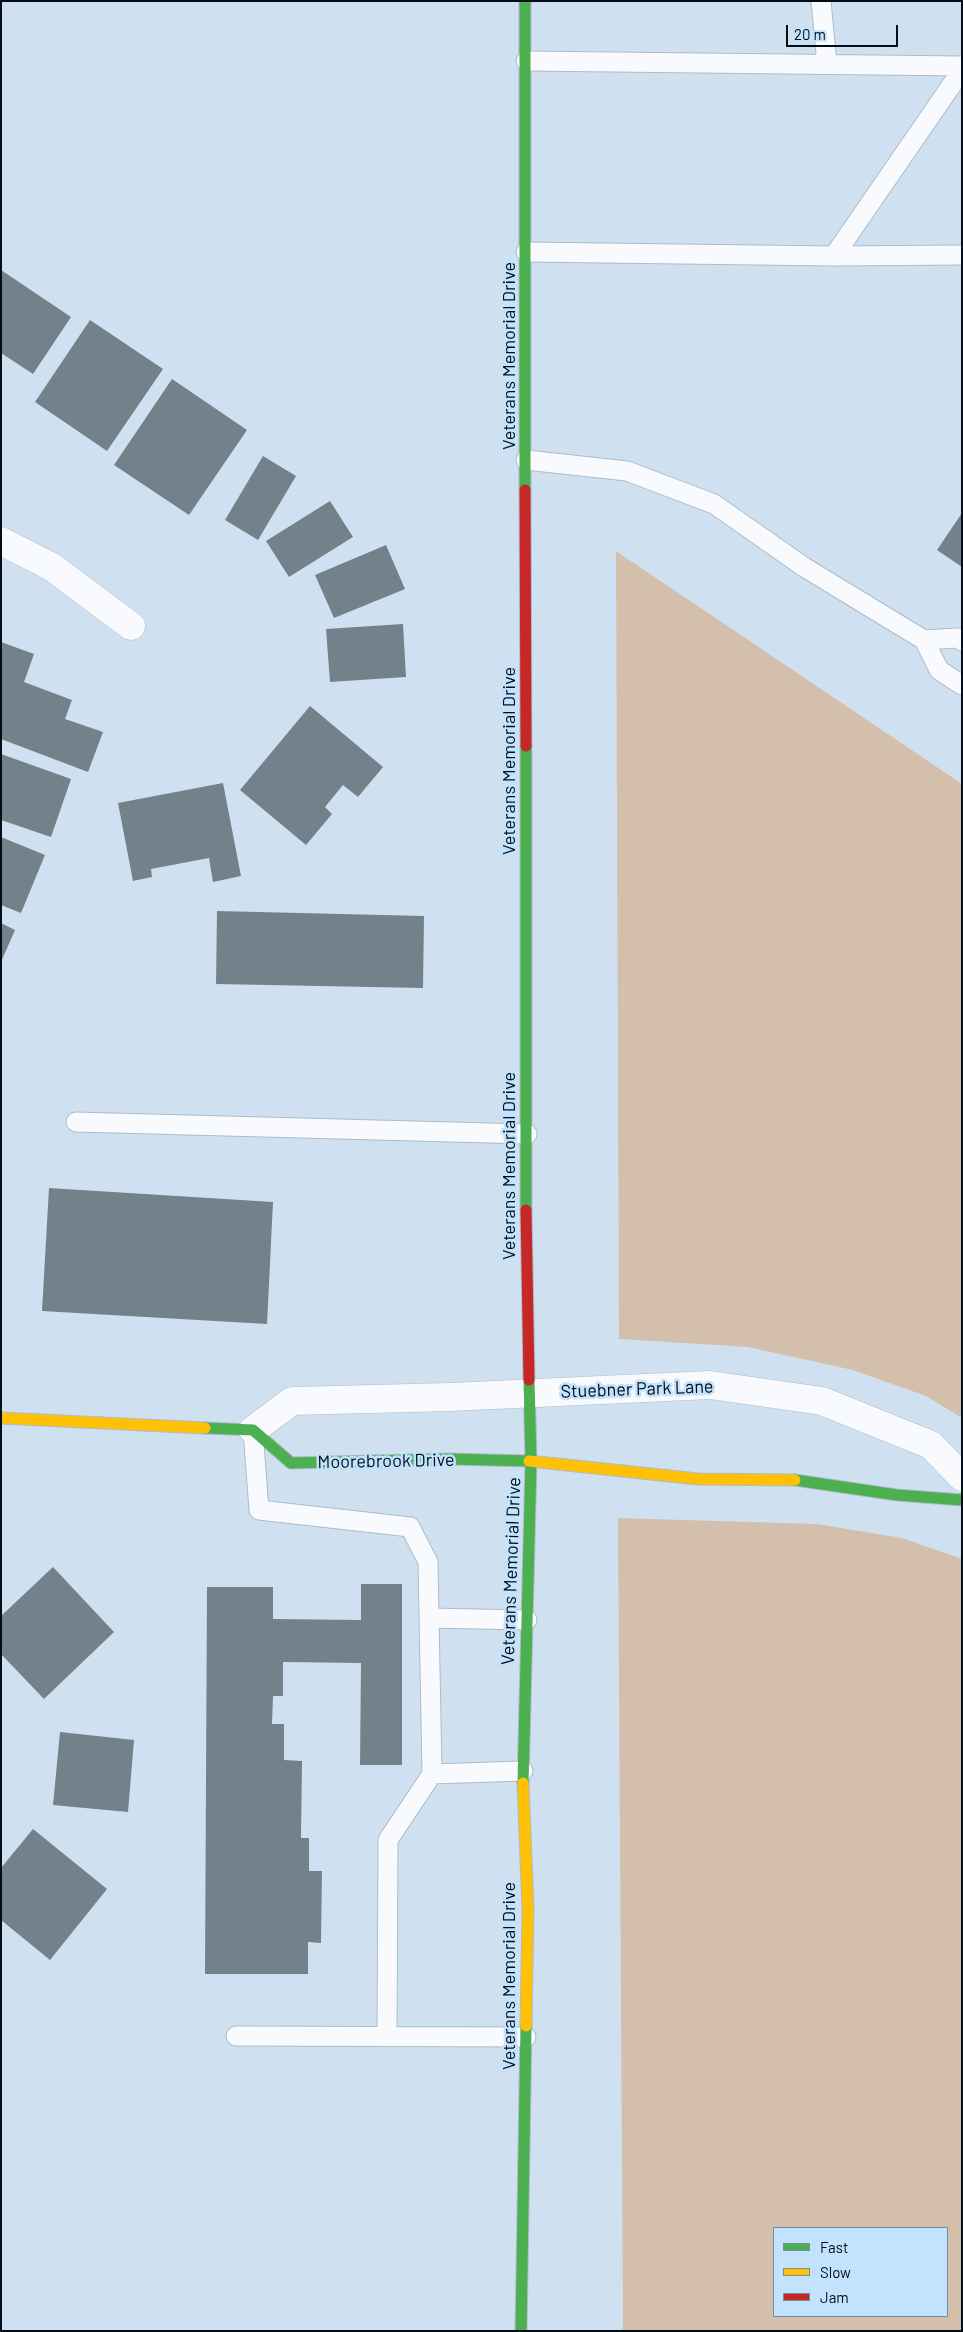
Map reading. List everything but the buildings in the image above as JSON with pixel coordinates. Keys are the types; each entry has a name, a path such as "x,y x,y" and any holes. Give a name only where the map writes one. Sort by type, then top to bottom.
{"main road":[{"name":"Veterans Memorial Drive","path":"521,2331 528,1909 523,1771 531,1460 527,1134 525,1"},
{"path":"1,1418 253,1430"},
{"name":"Moorebrook Drive","path":"253,1430 291,1463 450,1459 531,1460"},
{"path":"531,1460 619,1468 698,1479 797,1480 897,1495 962,1500"}],"street":[{"path":"1,541 52,567 131,626"},
{"name":"Stuebner Park Lane","path":"529,1393 710,1385 822,1401 931,1445 962,1477"},
{"path":"253,1430 292,1401 529,1393"}],"lane":[{"path":"821,1 827,64"},
{"path":"526,62 962,66"},
{"path":"834,256 962,70"},
{"path":"526,252 834,256 962,255"},
{"path":"526,460 627,471 714,504 804,568 924,640 939,670 962,686"},
{"path":"924,640 957,638 962,641"},
{"path":"76,1122 527,1134"},
{"path":"253,1430 259,1510 410,1527 428,1562 432,1774 388,1840 387,2037"},
{"path":"429,1618 527,1620"},
{"path":"432,1774 523,1771"},
{"path":"236,2036 526,2037"}],"shaded area":[{"path":"616,551 962,784 962,1418 926,1396 853,1370 748,1347 619,1339"},
{"path":"618,1518 817,1524 902,1538 962,1559 962,2331 623,2331"}],"traffic: fast":[{"path":"525,1 525,490"},
{"path":"526,746 526,1210"},
{"path":"523,1783 531,1461 529,1380"},
{"path":"205,1428 253,1430 291,1463 450,1459 529,1461"},
{"path":"795,1480 897,1495 962,1500"},
{"path":"521,2331 526,2026"}],"traffic: slow":[{"path":"1,1418 205,1428"},
{"path":"529,1461 698,1479 795,1480"},
{"path":"523,1783 528,1909 526,2026"}],"traffic: jam":[{"path":"525,490 526,746"},
{"path":"526,1210 529,1380"}]}
